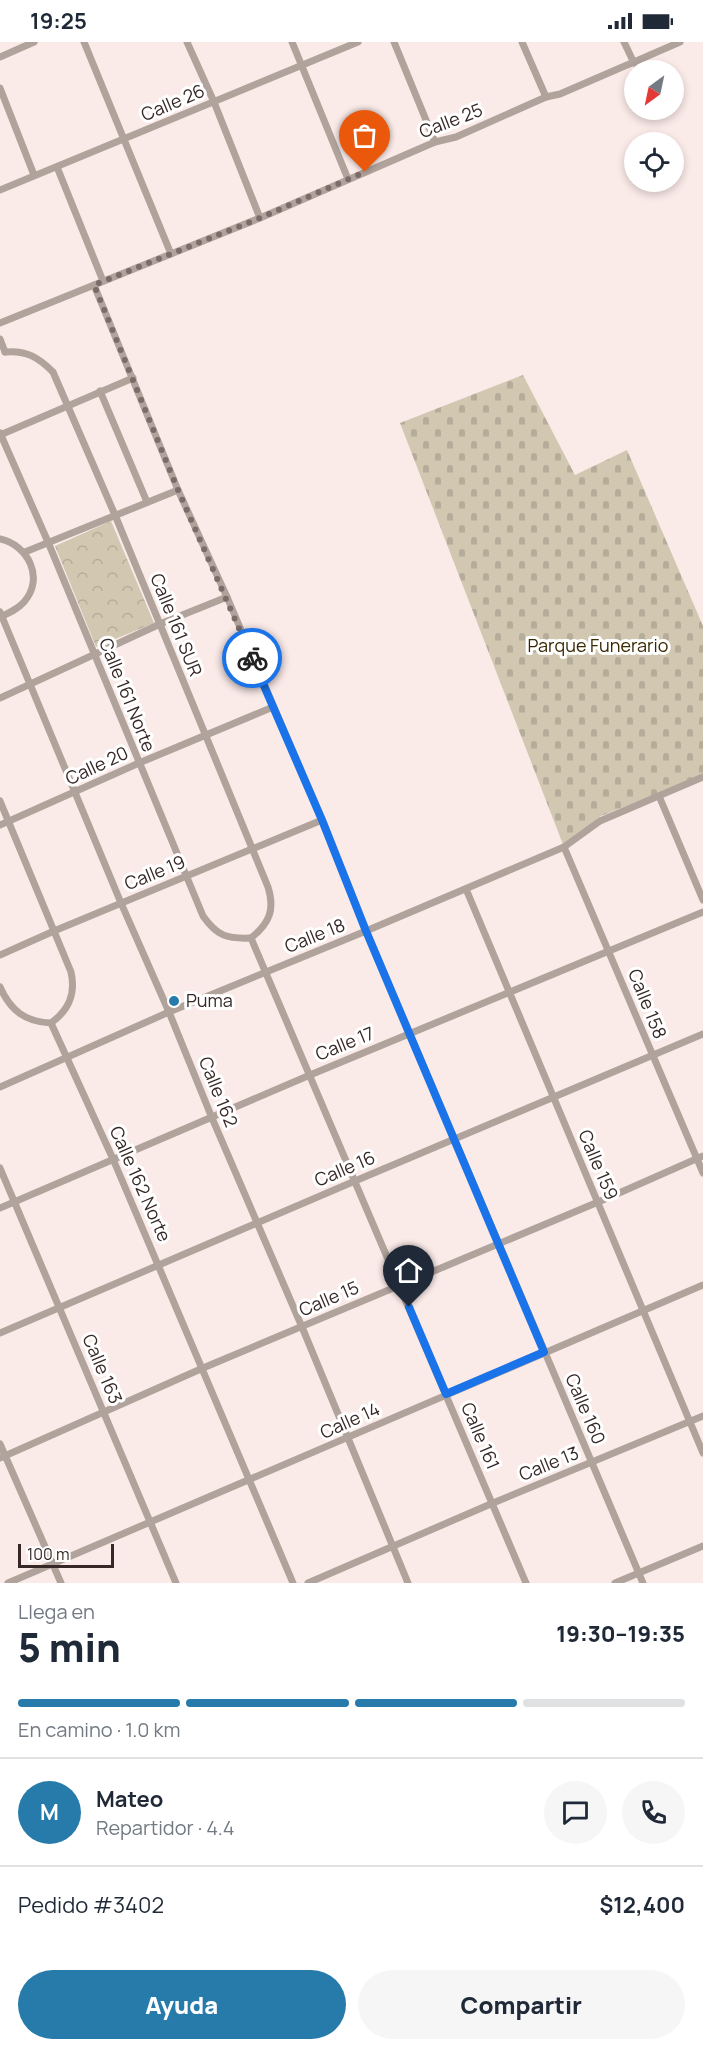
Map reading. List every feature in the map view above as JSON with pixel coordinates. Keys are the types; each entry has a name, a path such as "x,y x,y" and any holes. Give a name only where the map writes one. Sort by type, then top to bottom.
{"street":[{"path":"0,57 34,42"},
{"path":"84,42 171,254"},
{"path":"187,42 214,102 260,218"},
{"path":"292,42 348,180"},
{"name":"Calle 26","path":"0,190 358,42"},
{"path":"394,42 435,142"},
{"path":"522,42 546,97"},
{"path":"624,42 633,60"},
{"name":"Calle 25","path":"641,60 680,42"},
{"name":"Calle 25","path":"0,323 260,218 435,142 456,137 546,97 560,94 624,67"},
{"path":"0,88 34,175"},
{"path":"57,167 103,281"},
{"name":"Calle 160","path":"94,285 178,490 227,597 322,820 366,931 643,1583"},
{"path":"0,339 3,354"},
{"name":"Calle 161 SUR","path":"3,354 17,351 30,354 53,372 115,515 253,848 272,900 272,910 264,924 251,938"},
{"path":"0,434 133,378"},
{"path":"100,391 147,502"},
{"name":"Calle 161 Norte","path":"0,434 48,542 203,916 220,934 231,938 251,938"},
{"path":"25,552 178,490"},
{"path":"0,539 18,546 25,552 34,579 26,600 18,608 1,615"},
{"path":"0,698 160,624 227,597"},
{"name":"Calle 162","path":"1,615 408,1583"},
{"name":"Calle 20","path":"0,825 273,707"},
{"name":"Calle 18","path":"0,1087 169,1012 564,847 600,821 703,777"},
{"path":"659,796 703,900"},
{"path":"0,801 74,982 73,995 68,1006 51,1023 30,1020 21,1015 13,1009 0,987"},
{"name":"Calle 19","path":"0,955 322,820"},
{"name":"Calle 158","path":"564,847 652,1056 700,1158 703,1173"},
{"name":"Calle 159","path":"466,889 508,994 703,1453"},
{"name":"Calle 17","path":"0,1208 310,1075 703,912"},
{"name":"Calle 161","path":"251,938 526,1583"},
{"name":"Calle 162 Norte","path":"51,1023 113,1159 293,1583"},
{"name":"Calle 16","path":"0,1333 257,1222 703,1035"},
{"name":"Calle 15","path":"2,1457 203,1368 700,1158"},
{"name":"Calle 163","path":"0,1168 176,1583"},
{"name":"Calle 14","path":"8,1583 703,1285"},
{"name":"Calle 13","path":"308,1583 703,1416"},
{"path":"0,1444 2,1457 61,1583"},
{"path":"615,1583 703,1546"}],"green space":[{"name":"Parque Funerario","path":"523,375 575,475 627,450 703,626 703,775 601,816 564,847 400,423"},
{"path":"111,521 154,623 96,647 55,546"}],"way so far":[{"path":"252,658 178,490 94,285 260,218 365,172"}],"place":[{"name":"Puma","path":"174,1001"}],"route":[{"path":"252,658 500,1242 544,1352 446,1394 409,1307"}]}
